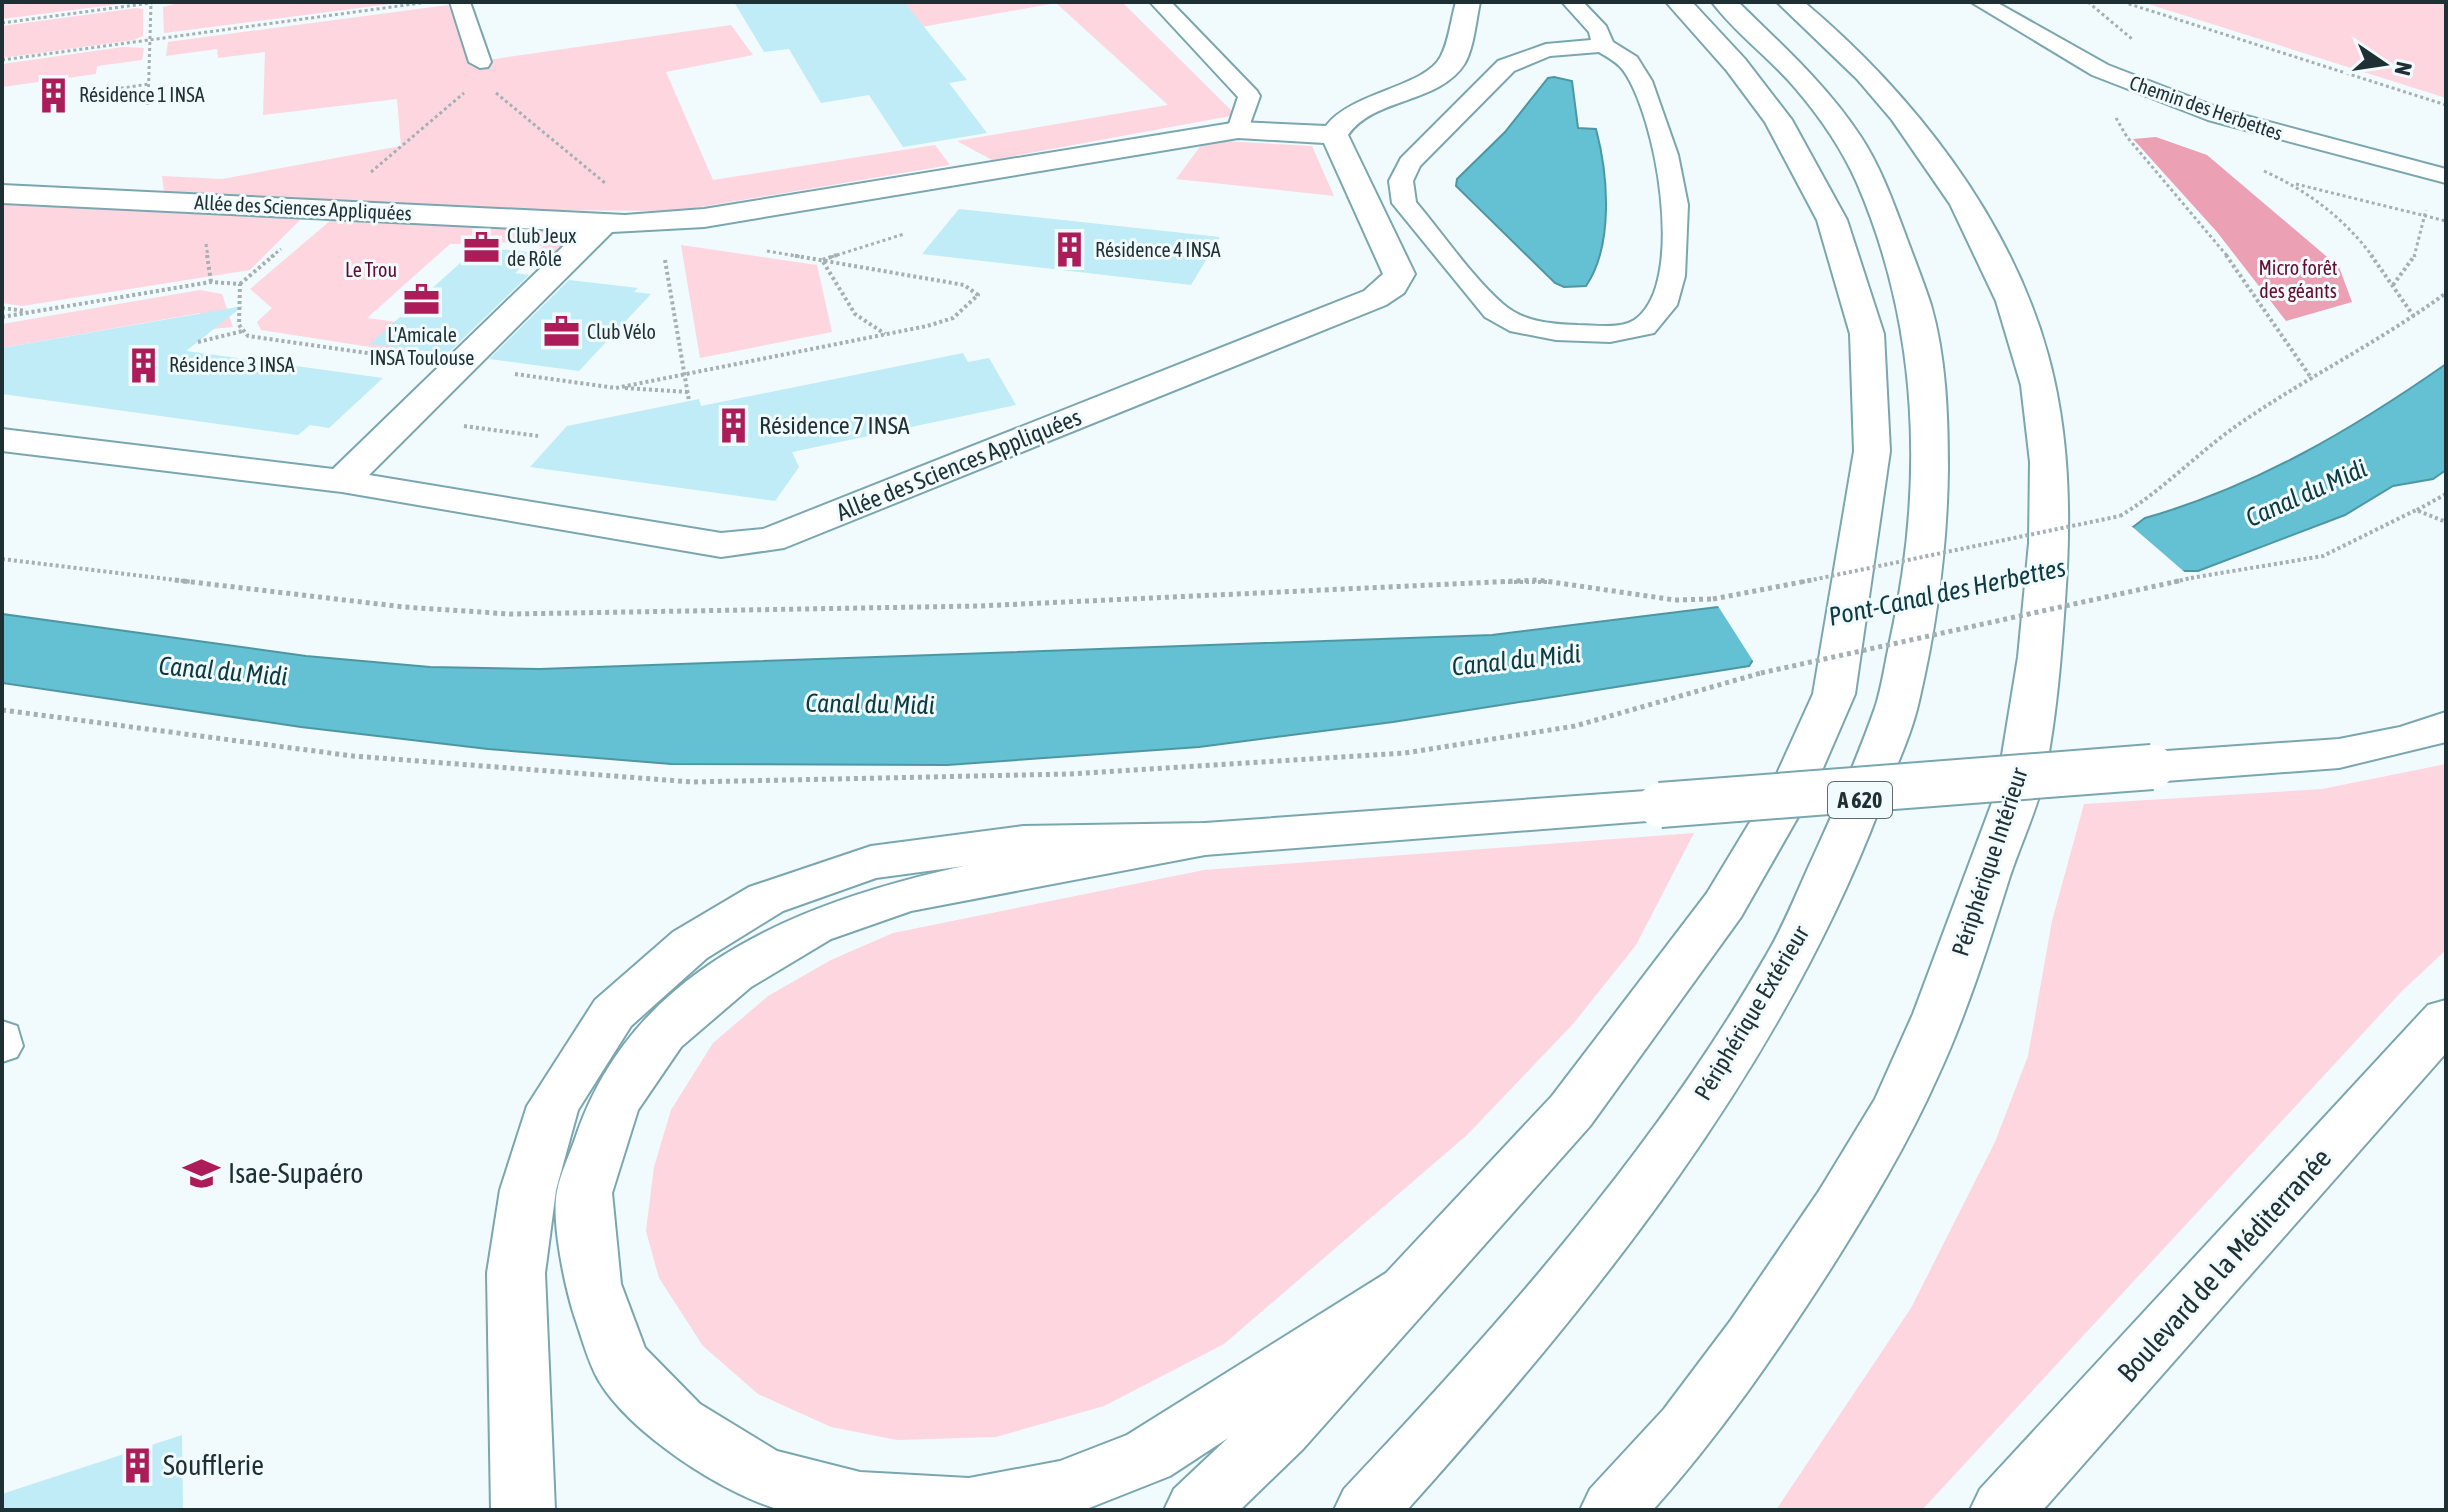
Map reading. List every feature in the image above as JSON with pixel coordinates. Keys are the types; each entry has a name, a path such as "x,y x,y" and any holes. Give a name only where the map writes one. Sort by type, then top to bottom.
{"main road":[{"path":"1334,135 1344,121 1356,113 1433,78 1453,61 1468,2"},
{"path":"1196,1510 1281,1429 1571,1111 1724,905 1792,789 1834,694 1872,451 1867,334 1832,220 1778,120 1736,65 1678,2"},
{"name":"Périphérique Extérieur","path":"1366,1510 1505,1359 1683,1128 1790,959 1845,838 1897,706 1923,581 1928,517 1930,436 1926,371 1915,307 1872,184 1848,139 1805,82 1724,2"},
{"name":"Périphérique Intérieur","path":"1612,1510 1706,1403 1879,1140 1949,994 1988,870 2018,791 2042,632 2050,554 2044,433 2030,352 2012,303 1986,242 1931,153 1868,77 1789,2"},
{"name":"Allée des Sciences Appliquées","path":"2,194 604,223 653,222 719,215 1238,130 1334,135 1399,274 1393,286 1375,298 770,540 721,545 342,481 2,440"},
{"path":"342,481 604,223"},
{"path":"523,1510 516,1273 528,1190 553,1106 613,1013 690,945 766,899 871,862 1023,842 1205,839 2152,767 2357,749 2427,735 2446,726"},
{"path":"1205,839 904,895 814,927 733,974 663,1033 614,1104 584,1193 592,1284 621,1364 678,1424 763,1476 860,1502 969,1508 1060,1490 1148,1456 1413,1287"},
{"name":"Boulevard de la Méditerranée","path":"2002,1510 2446,1019"}],"lane":[{"path":"460,2 480,71"},
{"path":"1160,2 1249,96 1238,130"},
{"path":"1572,2 1599,30 1603,45 1629,62 1641,81 1666,155 1676,205 1672,276 1664,305 1644,327 1610,334 1556,332 1520,325 1494,311 1404,203 1401,181 1409,163 1506,66 1546,50 1603,45"},
{"name":"Chemin des Herbettes","path":"1981,2 2100,70 2216,115 2446,176"},
{"path":"2,1037 2,1046"}],"path":[{"path":"148,105 151,2"},
{"path":"2,23 158,2"},
{"path":"2,60 429,2"},
{"path":"2123,2 2446,105"},
{"path":"366,177 480,71 608,185"},
{"path":"103,91 149,84"},
{"path":"2129,121 2114,116 2127,137 2217,242 2312,379"},
{"path":"2261,169 2287,181 2446,221"},
{"path":"2287,181 2363,240 2415,318"},
{"path":"2393,285 2416,254 2425,218"},
{"path":"653,222 660,233 689,401"},
{"path":"822,260 904,234"},
{"path":"240,284 283,247"},
{"path":"763,250 964,285 978,295 953,318"},
{"path":"822,260 855,314 885,334"},
{"path":"2,559 404,607 510,614 979,606 1538,580 1675,600 1713,599 2026,538 2120,516 2155,497 2239,424 2415,318 2446,293"},
{"path":"2,308 31,312"},
{"path":"198,342 243,331"},
{"path":"616,388 688,392"},
{"path":"2,710 353,756 692,782 1055,775 1405,753 1575,726 1761,673 2191,578 2323,556 2446,494"},
{"path":"2416,510 2446,522"}],"green space":[{"path":"2,2 136,2 2,19"},
{"path":"182,2 406,2 164,33 163,7"},
{"path":"904,2 1122,2 1236,115 992,160 957,141 1168,105 1056,3 860,38 914,15"},
{"path":"2142,2 2446,2 2446,98"},
{"path":"448,5 474,62 731,25 753,55 666,72 713,180 935,145 950,165 677,211 549,210 164,192 162,176 222,179 401,146 397,99 263,115 265,52 218,58 217,49 166,56 168,42"},
{"path":"143,9 143,36 134,40 2,58 2,26"},
{"path":"123,47 144,48 142,60 97,66 96,74 2,87 2,64"},
{"name":"Micro forêt des géants","path":"2156,137 2207,155 2339,267 2352,302 2286,321 2217,232 2133,139"},
{"path":"1205,140 1312,146 1334,196 1176,179"},
{"path":"2,205 303,217 250,270 22,306 2,303"},
{"name":"Le Trou","path":"331,220 576,232 553,253 537,251 543,246 477,240 472,244 450,244 367,318 441,328 409,353 261,330 257,322 272,308 250,289"},
{"path":"681,245 817,265 832,332 700,358"},
{"path":"200,290 222,294 233,327 202,330 200,313 2,348 2,324"},
{"path":"2446,764 2446,950 2402,991 1922,1510 1776,1510 1911,1308 1995,1142 2028,1056 2052,921 2084,804 2322,789"},
{"path":"1694,833 1636,945 1573,1024 1467,1135 1224,1344 1104,1406 996,1437 897,1440 831,1427 758,1394 703,1346 659,1278 646,1231 654,1167 671,1110 713,1043 768,996 831,960 893,933 1204,870"}],"water":[{"path":"1548,78 1572,81 1578,128 1596,129 1600,147 1605,188 1605,230 1595,269 1586,286 1564,287 1555,283 1456,186 1457,179 1505,132"},
{"name":"Canal du Midi","path":"2446,364 2446,470 2433,479 2393,486 2345,515 2198,571 2183,571 1753,660 1749,666 1393,722 1199,747 947,765 671,764 488,749 301,727 2,683 2,614 306,656 430,667 540,669 1492,635 1718,607 2133,527 2145,518 2225,490 2302,454"}],"pier":[{"name":"Pont-Canal des Herbettes","path":"2129,524 2188,575 1755,664 1716,603"}],"building":[{"path":"734,2 904,2 967,80 949,83 987,133 903,147 869,95 821,103 789,49 764,52"},
{"name":"Résidence 4 INSA","path":"959,209 1220,237 1191,285 922,254"},
{"path":"478,247 537,253 515,273 529,275 447,354 370,344"},
{"path":"569,280 638,288 634,292 651,294 579,371 489,359"},
{"name":"Résidence 3 INSA","path":"243,306 186,351 383,378 329,428 310,425 298,435 2,394 2,348"},
{"name":"Résidence 7 INSA","path":"963,353 968,362 989,358 1016,405 792,452 799,467 775,501 530,467 567,426 699,399 701,406"},
{"name":"Soufflerie","path":"182,1435 183,1510 2,1510 2,1494"}],"place":[{"name":"Résidence 1 INSA","path":"53,95"},
{"name":"Club Jeux de Rôle","path":"481,248"},
{"name":"Résidence 4 INSA","path":"1069,250"},
{"name":"L'Amicale INSA Toulouse","path":"422,300"},
{"name":"Club Vélo","path":"561,332"},
{"name":"Résidence 3 INSA","path":"143,365"},
{"name":"Résidence 7 INSA","path":"733,426"},
{"name":"Isae-Supaéro","path":"202,1173"},
{"name":"Soufflerie","path":"137,1465"}]}
